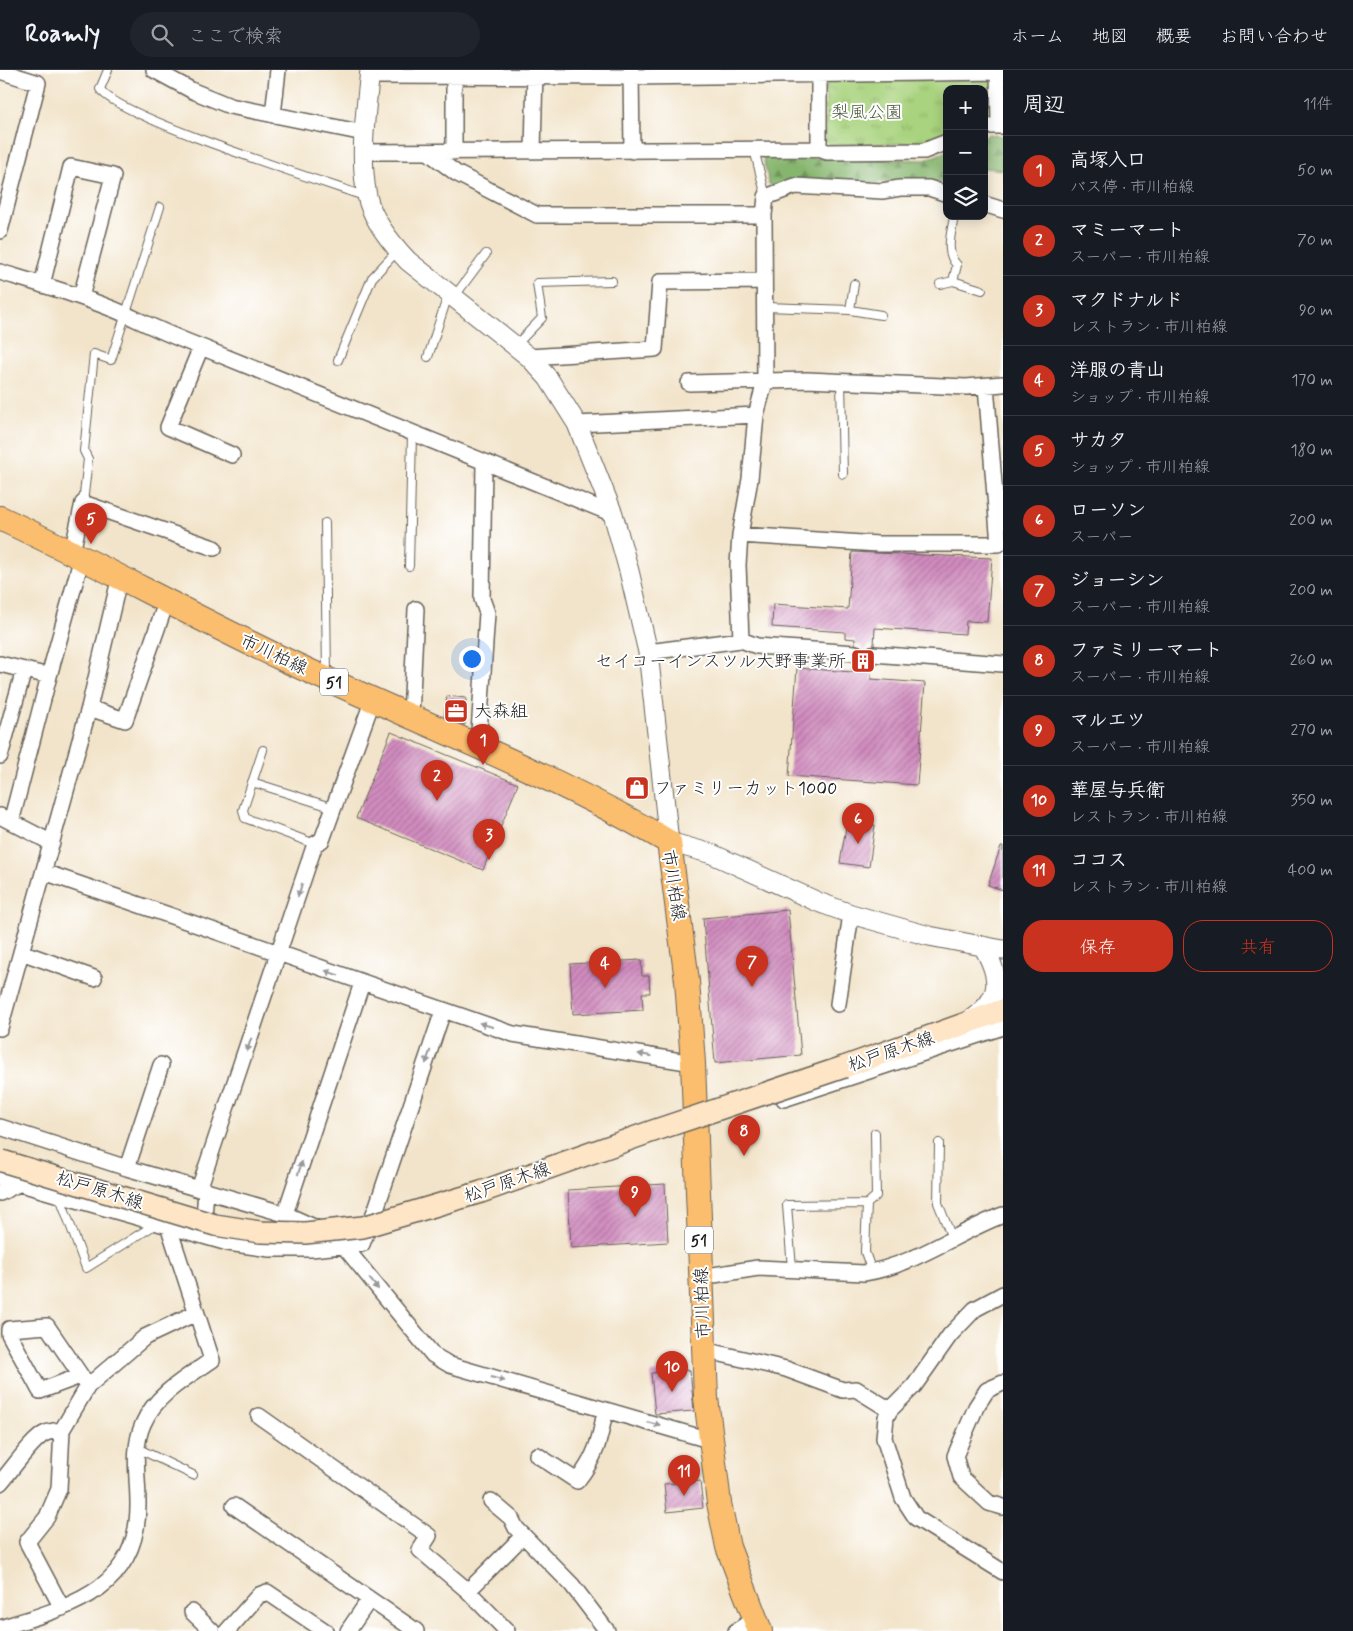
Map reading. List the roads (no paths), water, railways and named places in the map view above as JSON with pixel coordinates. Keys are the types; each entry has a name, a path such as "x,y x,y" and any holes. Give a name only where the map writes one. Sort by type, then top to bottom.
{"main road":[{"name":"市川柏線","path":"0,518 77,554 326,678 596,802 669,842 687,981 693,1063 704,1350 710,1440 728,1547 750,1627"},
{"name":"松戸原木線","path":"0,1167 215,1225 260,1232 305,1233 363,1228 481,1192 653,1130 844,1067 1003,1010"}],"street":[{"path":"154,70 193,91 230,106 364,133"},
{"path":"273,115 278,70"},
{"path":"0,71 38,83 0,231"},
{"path":"995,126 1000,71 535,73 454,76 370,73 364,133 368,198 376,218 398,250 522,352 553,384 577,424 613,514 648,652 669,842 712,854 818,902 851,914 929,936 1003,950"},
{"path":"533,151 535,73"},
{"path":"631,73 632,151"},
{"path":"818,73 819,149"},
{"path":"454,76 454,152"},
{"path":"365,152 754,149 819,149 827,152 924,151 943,144"},
{"path":"428,152 456,173 537,215 764,215"},
{"path":"42,285 71,167 113,176 81,297"},
{"path":"740,640 738,565 740,535 750,479 756,415 765,382 764,215 766,196 795,186 882,192 900,188 929,188 943,193"},
{"path":"988,205 1003,210"},
{"path":"0,272 81,297 127,315 164,334 201,347 530,482 613,514"},
{"path":"522,352 655,349 660,282 764,281"},
{"path":"201,347 168,427 232,455"},
{"path":"689,383 841,381 940,386 1003,384"},
{"path":"740,535 878,544 1001,544 986,386"},
{"path":"577,424 756,415"},
{"path":"478,747 487,613 482,599 484,462"},
{"path":"52,843 6,819 49,676 77,554 83,503 214,548"},
{"path":"0,1028 89,708 120,576"},
{"path":"89,708 125,720 167,600"},
{"path":"411,717 416,608"},
{"path":"648,652 740,640 757,646 855,653"},
{"path":"873,654 1003,664"},
{"path":"0,664 49,676"},
{"path":"0,756 24,670"},
{"path":"202,1237 203,1190 315,844 322,840 373,700"},
{"path":"44,872 513,1034 693,1063"},
{"path":"838,1004 851,914"},
{"path":"958,1027 980,1013 991,1002 996,990 998,977 983,946"},
{"path":"21,952 94,978"},
{"path":"285,1214 362,983"},
{"path":"0,1167 18,1184 202,1237 270,1249 327,1248 362,1244 380,1197 443,1011"},
{"path":"784,1099 1003,1027"},
{"path":"127,1168 161,1065"},
{"path":"0,1127 127,1168 285,1214 323,1231 344,1246 433,1356 450,1365 710,1440"},
{"path":"0,1193 18,1184"},
{"path":"701,1277 758,1268 838,1273 872,1272 907,1261 1003,1215"},
{"path":"0,1628 19,1627 77,1603 115,1576 132,1548 138,1505 137,1448 142,1424 157,1403 176,1385 212,1360 163,1226"},
{"path":"1003,1294 975,1309 956,1328 914,1386 890,1410 886,1417 884,1438 909,1510 928,1526 1003,1572"},
{"path":"84,1381 47,1326 9,1329 9,1334 40,1391 84,1381 145,1337 196,1313"},
{"path":"704,1350 786,1369 844,1390 856,1389 890,1410"},
{"path":"62,1608 28,1542 47,1518 59,1489 62,1430 84,1381"},
{"path":"1003,1383 987,1390 976,1407 955,1456 961,1477 989,1502 1003,1507"},
{"path":"537,1455 577,1481 589,1465 599,1444 605,1411"},
{"path":"259,1416 429,1536 420,1550 468,1591 507,1631"},
{"path":"0,1483 18,1464 32,1444 45,1433 62,1430"},
{"path":"491,1501 511,1518 523,1536 572,1585 607,1631"},
{"path":"234,1506 416,1631"},
{"path":"468,1591 523,1536"},
{"path":"227,1631 259,1595 267,1592 325,1631"},
{"path":"348,1631 369,1600"},
{"path":"192,1612 212,1631"}],"lane":[{"path":"108,70 100,89 111,101 174,129 368,198"},
{"path":"754,149 766,196"},
{"path":"83,503 88,459 84,451 94,354 111,360 127,315 160,207"},
{"path":"953,220 949,247 951,259 957,265 953,281"},
{"path":"338,360 372,278 398,250"},
{"path":"428,357 452,295 486,254"},
{"path":"522,352 542,318 537,283 612,281"},
{"path":"940,284 953,281 982,290"},
{"path":"850,310 854,284"},
{"path":"766,307 850,310 881,315"},
{"path":"841,381 843,474"},
{"path":"409,566 412,434"},
{"path":"326,523 326,678"},
{"path":"263,750 243,810 245,818 315,844"},
{"path":"252,782 334,808"},
{"path":"792,1269 787,1205 867,1204 876,1196 875,1133"},
{"path":"939,1143 938,1203 952,1238"},
{"path":"60,1196 86,1268 163,1226"},
{"path":"867,1204 865,1252 872,1272"},
{"path":"137,1448 193,1475"}],"place":[{"name":"サカタ","path":"91,544"},
{"name":"セイコーインスツル大野事業所","path":"863,661"},
{"name":"大森組","path":"456,711"},
{"name":"高塚入口","path":"483,765"},
{"name":"ファミリーカット1000","path":"637,788"},
{"name":"マミーマート","path":"437,801"},
{"name":"ローソン","path":"858,844"},
{"name":"マクドナルド","path":"489,860"},
{"name":"ジョーシン","path":"752,987"},
{"name":"洋服の青山","path":"605,988"},
{"name":"ファミリーマート","path":"744,1156"},
{"name":"マルエツ","path":"635,1217"},
{"name":"華屋与兵衛","path":"672,1392"},
{"name":"ココス","path":"684,1496"}],"park label":[{"name":"梨風公園","path":"867,112"}]}
